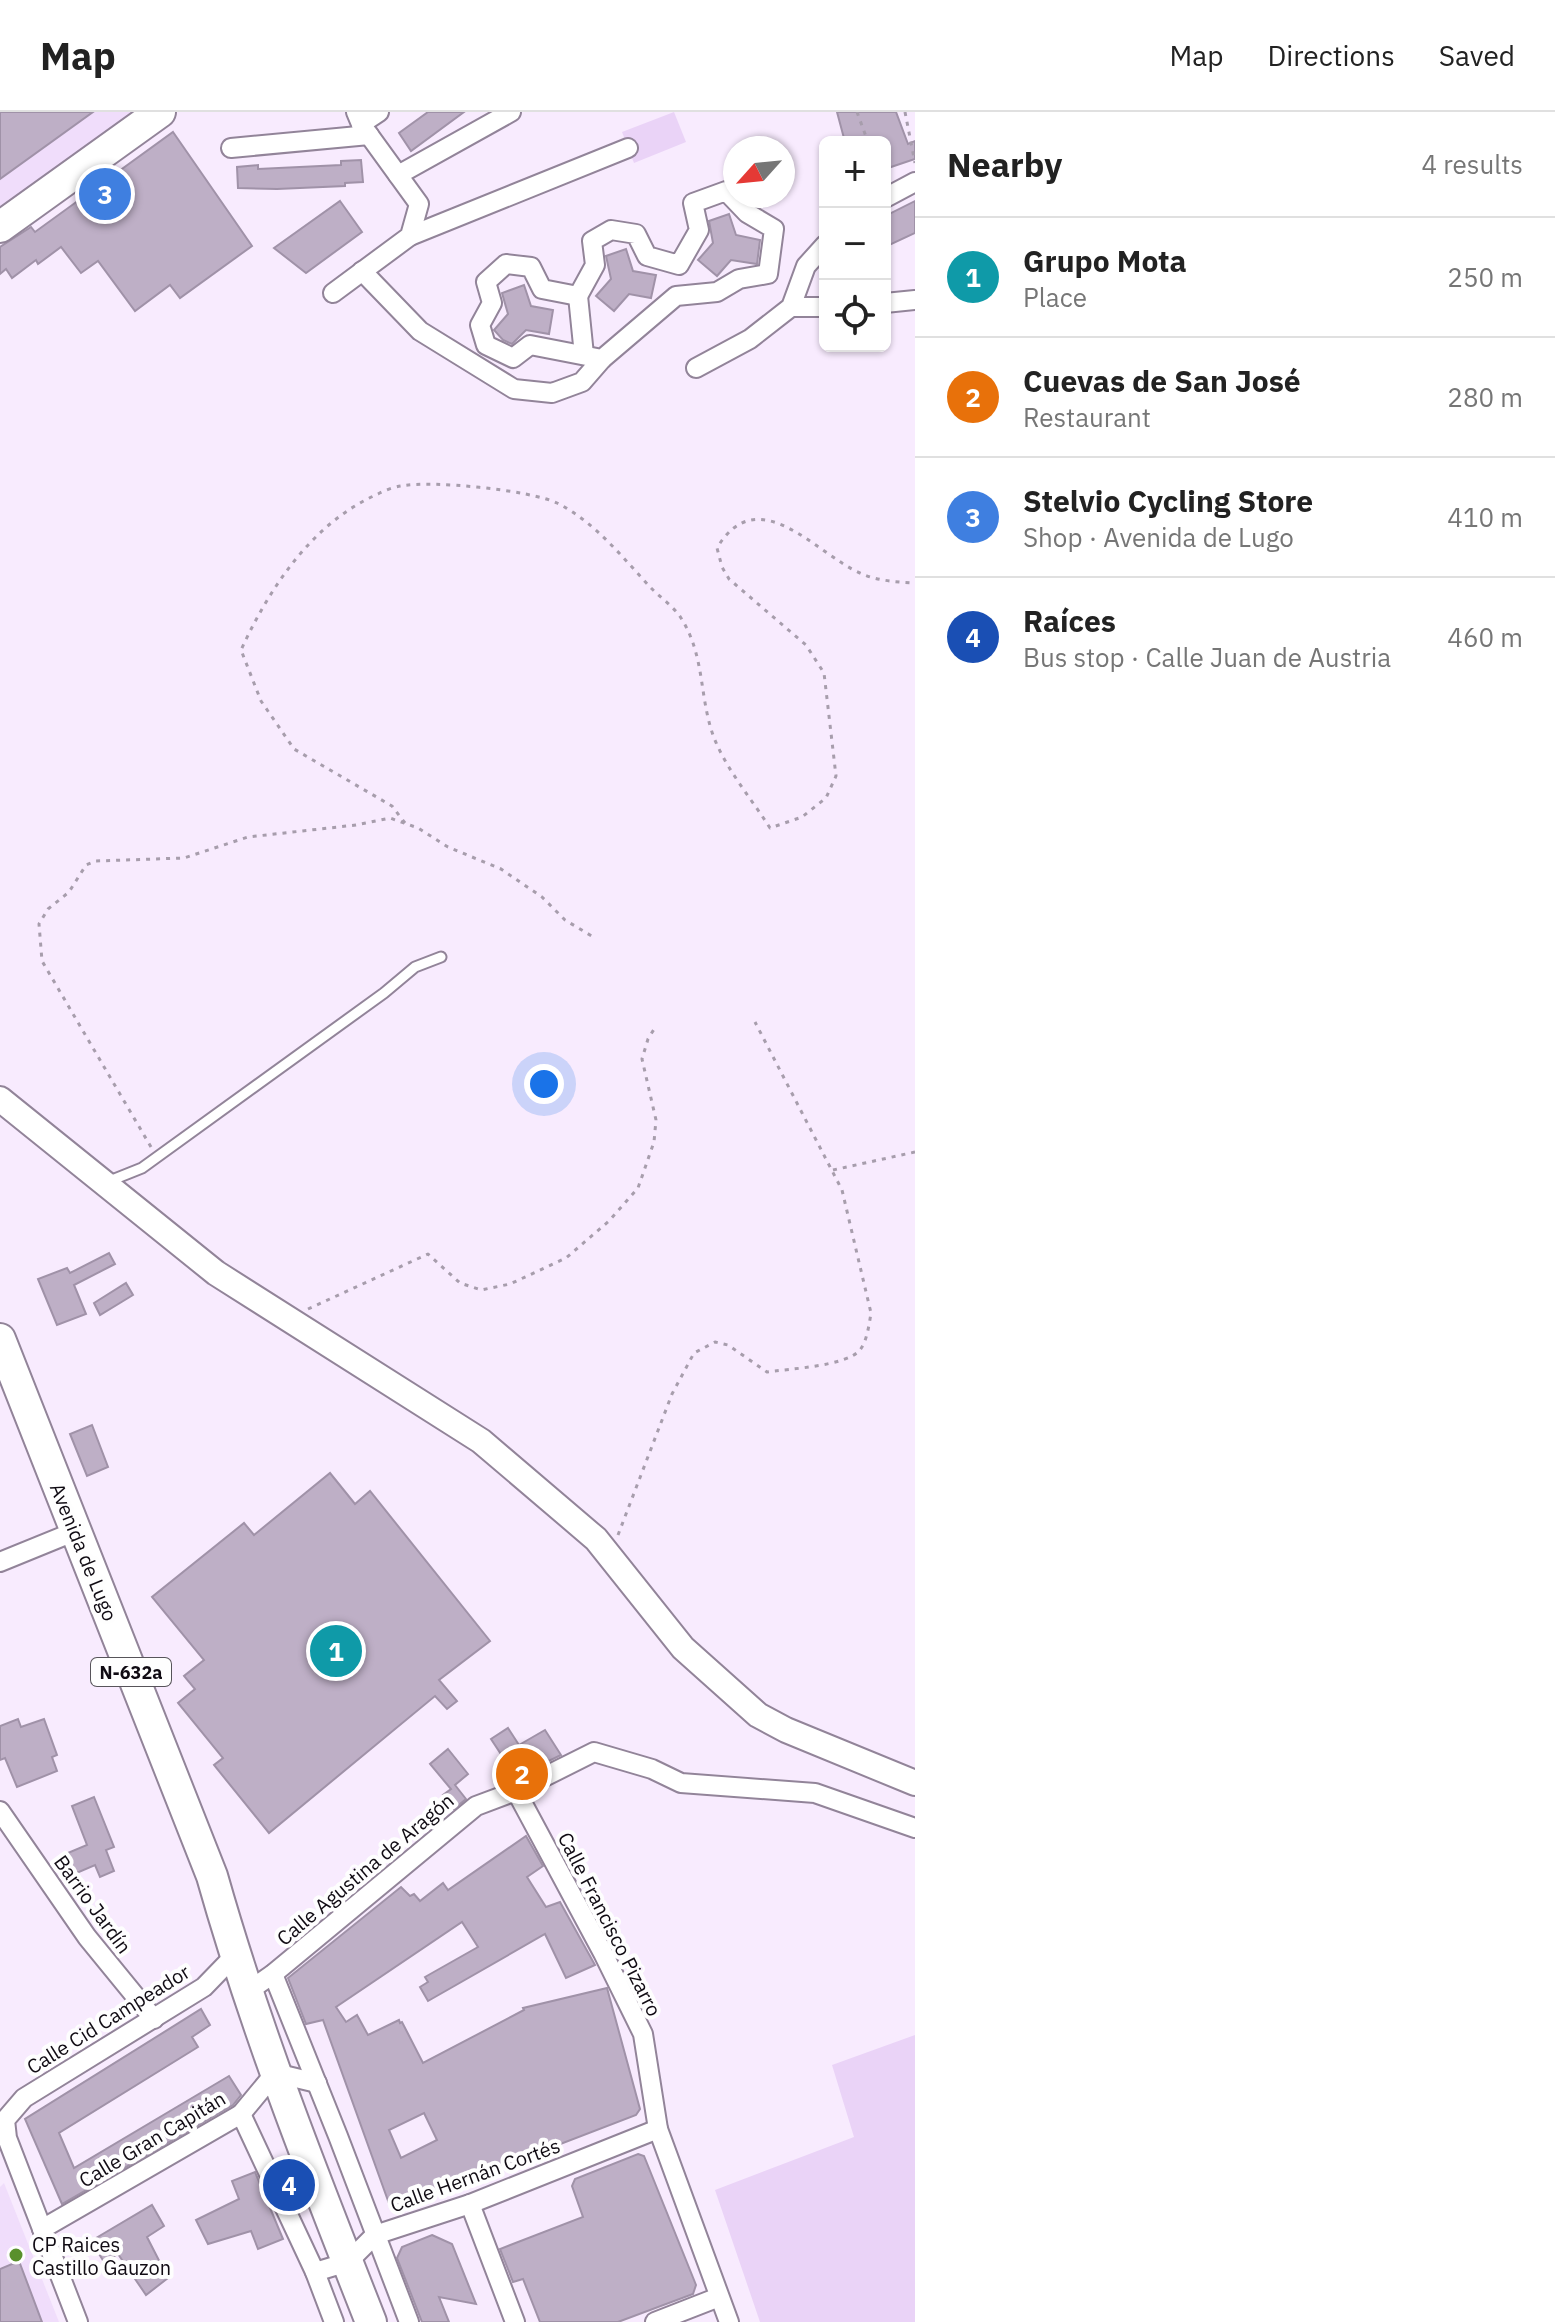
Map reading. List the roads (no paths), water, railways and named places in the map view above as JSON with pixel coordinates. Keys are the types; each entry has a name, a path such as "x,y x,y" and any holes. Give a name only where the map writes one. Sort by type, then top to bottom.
{"main road":[{"path":"0,227 160,112"},
{"name":"Avenida de Lugo","path":"0,1339 212,1876 247,1992"},
{"name":"N-632a","path":"247,1992 371,2322"}],"street":[{"path":"231,148 362,124 379,112"},
{"path":"398,175 511,112"},
{"path":"362,124 419,204 410,236"},
{"path":"333,293 410,236 628,148"},
{"path":"891,195 915,182"},
{"path":"362,271 420,331 514,389 552,393 582,382 593,357 676,296 687,295 717,292 739,279 768,274 774,229 747,213 726,191 693,203 699,230 679,265 687,295"},
{"path":"593,357 578,296 595,265 592,241 611,230 636,234 647,256 679,265"},
{"path":"696,368 750,339 791,307 806,266 819,252"},
{"path":"578,296 542,289 531,267 506,264 486,282 492,303 480,325 486,345 513,358 530,345 593,357"},
{"path":"891,302 915,300"},
{"path":"791,307 819,307"},
{"path":"0,1099 216,1273 481,1441 596,1539 683,1648 758,1715 786,1730 915,1783"},
{"path":"0,1562 76,1531"},
{"name":"Calle Agustina de Aragón","path":"247,1992 273,1974 476,1806 516,1791 594,1752 652,1769 681,1783 815,1793 915,1828"},
{"name":"Calle Francisco Pizarro","path":"516,1791 643,2034 658,2129 729,2322"},
{"name":"Barrio Jardín","path":"0,1811 87,1937 154,2019"},
{"name":"Calle Cid Campeador","path":"42,2229 7,2138 5,2120 24,2098 204,1987 235,1955"},
{"path":"273,1974 409,2322"},
{"path":"275,2073 317,2083"},
{"name":"Calle Gran Capitán","path":"42,2229 241,2114 275,2073"},
{"path":"241,2114 315,2272 334,2322"},
{"name":"Calle Hernán Cortés","path":"315,2272 348,2262 375,2235 470,2204 658,2129"},
{"path":"470,2204 515,2322"},
{"path":"42,2229 78,2322"},
{"path":"655,2322 719,2297"}],"lane":[{"path":"104,1183 142,1168 384,993 415,967 441,957"}],"place":[{"name":"Stelvio Cycling Store","path":"105,194"},
{"name":"Grupo Mota","path":"336,1651"},
{"name":"Cuevas de San José","path":"522,1774"},
{"name":"Raíces","path":"289,2185"},
{"name":"CP Raices Castillo Gauzon","path":"16,2255"}]}
